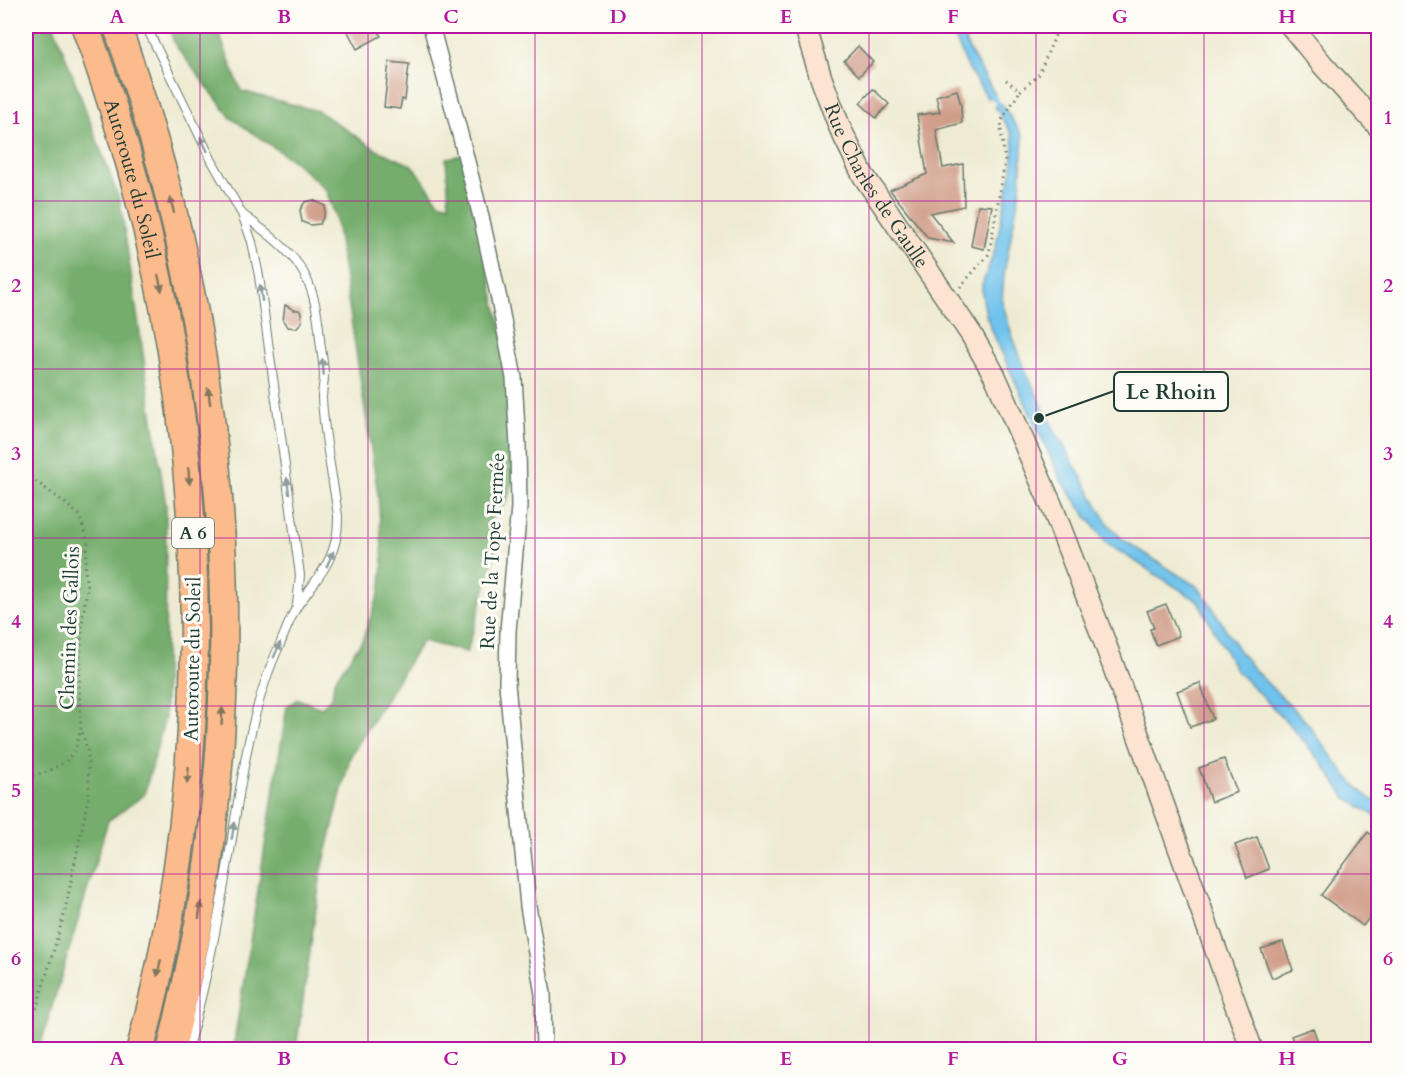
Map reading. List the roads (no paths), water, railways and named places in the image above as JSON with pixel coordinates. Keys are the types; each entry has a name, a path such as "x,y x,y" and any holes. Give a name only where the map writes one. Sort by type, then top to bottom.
{"highway":[{"name":"Autoroute du Soleil","path":"85,26 128,152 156,262 180,396 193,531 194,668 192,735 186,801 160,969 140,1050"},
{"name":"Autoroute du Soleil","path":"117,26 159,154 191,289 213,425 223,556 224,668 216,795 199,921 171,1050"}],"street":[{"name":"Rue de la Tope Fermée","path":"431,26 482,221 514,378 519,507 508,632 507,684 528,906 543,994 544,1050"},
{"name":"Rue Charles de Gaulle","path":"805,26 840,128 863,175 971,334 995,375 1053,509 1106,643 1252,1050"},
{"path":"1291,26 1378,126"}],"lane":[{"path":"146,26 212,160 242,214 252,242 259,276 300,575 297,607"},
{"path":"187,1050 213,942 254,721 270,666 297,607 320,578 328,563 339,530 322,397 324,374 318,310 307,277 294,257 270,234 242,214"}],"water":[{"path":"950,26 959,26 969,50 995,94 988,99 968,68"},
{"path":"1001,103 1023,136 1020,190 1004,273 1002,301 1026,372 1054,429 1109,525 1123,540 1198,587 1251,666 1308,724 1358,788 1378,803 1378,818 1346,798 1325,767 1291,726 1235,669 1198,601 1106,543 1062,482 996,340 986,315 982,294 982,285 995,249 1012,169 1014,146 1012,134 995,107"}],"waterway":[{"path":"989,90 1002,110"}],"place":[{"name":"Le Rhoin","path":"1039,418"}]}
